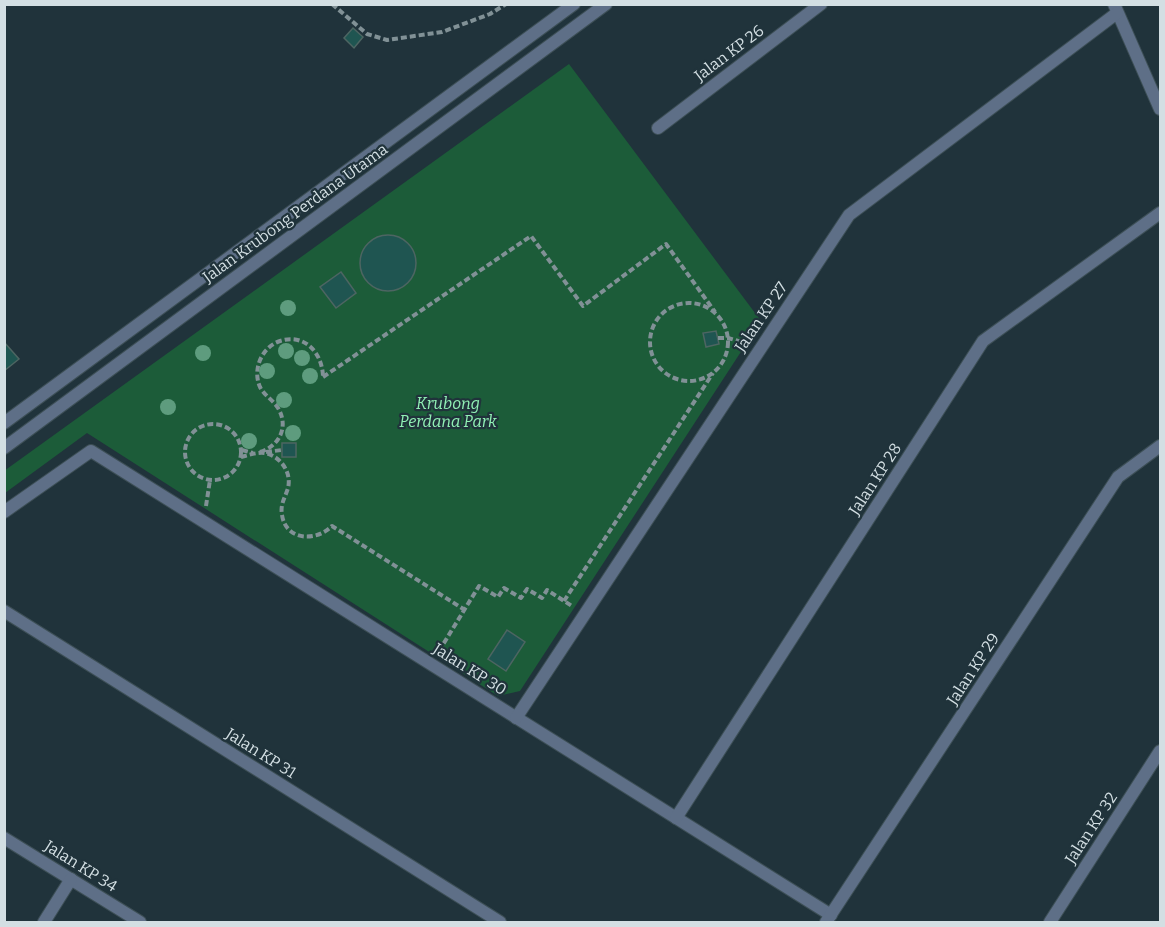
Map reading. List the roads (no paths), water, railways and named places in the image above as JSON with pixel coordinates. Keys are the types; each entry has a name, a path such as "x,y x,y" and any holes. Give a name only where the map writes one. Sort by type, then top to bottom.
{"street":[{"name":"Jalan Krubong Perdana Utama","path":"4,423 574,4"},
{"name":"Jalan Krubong Perdana Utama","path":"4,448 606,4"},
{"name":"Jalan KP 26","path":"657,128 821,4"},
{"path":"1115,9 1161,110"},
{"name":"Jalan KP 27","path":"516,718 849,215 1115,9"},
{"name":"Jalan KP 28","path":"676,818 983,342 1161,213"},
{"name":"Jalan KP 29","path":"828,919 1118,477 1161,446"},
{"name":"Jalan KP 30","path":"4,512 91,451 676,818 828,919"},
{"name":"Jalan KP 31","path":"4,611 500,922"},
{"name":"Jalan KP 32","path":"1050,922 1161,751"},
{"name":"Jalan KP 34","path":"4,838 140,922"},
{"path":"44,922 71,879"}],"park label":[{"name":"Krubong Perdana Park","path":"448,412"}]}
